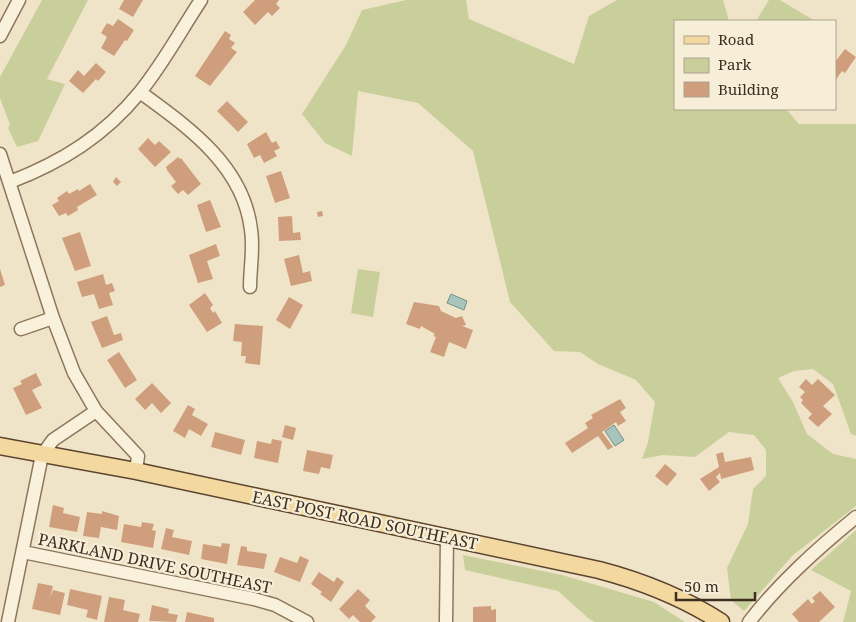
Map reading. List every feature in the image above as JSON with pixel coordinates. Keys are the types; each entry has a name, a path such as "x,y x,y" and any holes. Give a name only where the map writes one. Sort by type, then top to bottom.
{"main road":[{"name":"EAST POST ROAD SOUTHEAST","path":"0,446 136,471 619,575 680,599 721,622"}],"street":[{"path":"0,36 19,0"},
{"path":"10,182 47,168 86,144 114,120 140,92 201,0"},
{"path":"140,92 200,139 228,168 243,196 252,230 250,287"},
{"path":"0,154 53,318 74,373 96,411 138,456 136,471"},
{"path":"21,329 53,318"},
{"path":"8,622 42,455 53,440 96,411"},
{"path":"749,622 784,581 818,548 856,517"},
{"path":"446,622 447,537"},
{"name":"PARKLAND DRIVE SOUTHEAST","path":"23,552 254,599 275,605 306,622"}],"green space":[{"path":"42,0 88,0 47,79 65,84 38,141 17,147 8,128 10,125 0,98 0,77"},
{"path":"406,0 466,0 469,19 574,64 589,16 617,0 723,0 729,20 674,20 674,110 787,110 799,124 856,124 856,436 851,434 833,384 813,369 794,371 778,378 793,402 807,434 833,454 856,459 856,506 792,556 744,611 731,600 727,568 748,524 753,489 766,476 766,450 754,435 729,432 695,457 663,455 642,459 648,442 655,402 636,380 598,364 580,352 554,351 510,302 473,151 418,103 358,91 352,156 325,143 302,114 346,45 362,10"},
{"path":"769,0 780,0 813,20 757,20"},
{"path":"358,269 380,272 373,317 351,313"},
{"path":"856,530 856,622 843,622 851,591 811,570"},
{"path":"463,555 562,575 654,602 685,622 595,622 558,591 465,570"}],"water":[{"path":"451,294 467,301 464,310 447,303"},
{"path":"614,425 624,440 615,446 605,431"}],"building":[{"path":"124,0 143,0 133,17 119,9"},
{"path":"255,0 279,0 276,4 280,8 272,16 268,12 255,25 243,12"},
{"path":"118,19 134,30 114,56 101,48 107,37 101,33 107,23 113,26"},
{"path":"225,31 231,35 229,39 235,43 231,48 237,52 210,86 195,76"},
{"path":"845,49 856,57 845,73 842,71 836,80 836,61"},
{"path":"96,63 106,72 98,81 96,79 83,93 69,81 78,70 84,76"},
{"path":"227,101 248,122 238,132 217,111"},
{"path":"266,132 272,143 276,141 280,148 274,151 277,156 264,163 260,155 254,158 247,144"},
{"path":"148,138 155,145 159,141 171,152 155,167 138,149"},
{"path":"178,157 181,158 201,184 188,195 183,190 178,194 171,186 176,182 166,167"},
{"path":"281,171 290,198 275,203 266,176"},
{"path":"116,177 121,182 117,186 113,182"},
{"path":"90,184 97,195 77,207 78,210 68,216 66,213 59,216 52,205 59,201 57,198 67,191 69,194 78,189 79,191"},
{"path":"210,200 221,227 206,232 197,205"},
{"path":"322,211 323,216 318,217 317,212"},
{"path":"292,216 293,233 300,232 301,240 279,241 278,217"},
{"path":"80,232 91,266 75,271 62,238"},
{"path":"216,244 220,256 207,261 213,279 198,283 189,255"},
{"path":"299,255 303,273 310,271 312,281 291,286 284,259"},
{"path":"0,269 5,285 0,287"},
{"path":"103,274 106,285 112,283 115,291 109,293 113,305 99,309 94,294 82,297 77,282"},
{"path":"205,293 213,305 210,308 213,313 215,311 222,323 207,332 189,305"},
{"path":"289,297 303,305 290,329 276,320"},
{"path":"414,302 439,306 441,311 456,318 462,316 466,325 462,326 473,330 466,349 449,342 444,357 430,352 436,337 433,336 435,334 421,326 420,329 406,324"},
{"path":"107,316 114,335 121,333 123,340 102,348 91,322"},
{"path":"235,324 263,326 260,365 245,363 246,356 241,356 242,342 233,341"},
{"path":"119,352 137,380 125,388 107,360"},
{"path":"36,373 42,385 32,390 42,408 26,415 13,388 22,384 20,381"},
{"path":"806,379 812,385 818,379 835,395 823,406 832,414 818,427 808,418 812,414 801,403 803,400 800,397 805,392 799,387"},
{"path":"152,383 171,403 161,413 152,403 145,410 135,399"},
{"path":"620,399 626,408 620,412 626,421 618,426 616,422 602,432 613,447 608,450 598,436 572,453 565,443 588,428 585,423 593,418 591,415"},
{"path":"188,405 195,409 192,415 208,424 201,436 189,429 185,438 173,431"},
{"path":"285,425 296,428 293,440 282,437"},
{"path":"215,432 245,440 241,455 211,447"},
{"path":"272,439 282,441 278,463 254,458 257,441 271,444"},
{"path":"307,450 333,455 330,469 321,467 319,474 303,471"},
{"path":"723,452 725,462 751,457 754,470 721,479 720,473 716,477 720,482 709,491 700,479 719,467 716,454"},
{"path":"665,464 677,474 667,486 655,476"},
{"path":"53,505 64,508 63,513 80,517 77,532 49,527"},
{"path":"102,511 119,516 117,530 101,527 99,538 83,536 87,512 102,514"},
{"path":"142,522 154,524 152,530 156,531 153,548 121,542 124,524 141,527"},
{"path":"166,528 174,530 172,537 192,541 189,555 161,549"},
{"path":"222,543 230,544 227,564 201,559 203,544 221,547"},
{"path":"241,546 247,547 247,551 267,554 264,569 237,565"},
{"path":"300,556 309,560 300,582 274,572 280,557 297,563"},
{"path":"319,572 334,582 337,577 344,582 331,602 311,584"},
{"path":"38,583 53,586 50,598 53,590 65,593 60,615 32,609"},
{"path":"70,589 102,596 97,620 86,617 88,610 67,605"},
{"path":"358,589 370,600 365,606 376,617 371,622 360,622 353,615 349,619 339,609"},
{"path":"820,591 835,607 819,622 799,622 792,614 808,599 812,604 815,601 812,598"},
{"path":"109,597 125,600 123,610 140,614 138,622 104,622"},
{"path":"152,605 169,609 168,613 178,615 176,622 149,621"},
{"path":"491,606 491,610 496,609 496,622 473,622 473,607"},
{"path":"187,612 214,618 214,622 185,622"}]}
